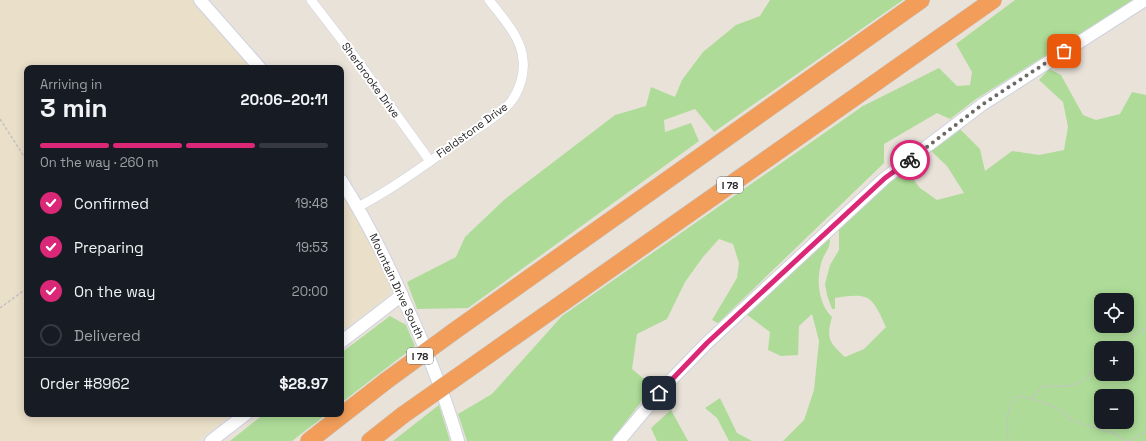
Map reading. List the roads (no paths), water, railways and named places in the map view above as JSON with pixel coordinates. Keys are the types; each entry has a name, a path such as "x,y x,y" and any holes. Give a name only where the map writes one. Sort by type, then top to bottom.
{"highway":[{"name":"I 78","path":"344,413 386,380 453,332 921,0"},
{"name":"I 78","path":"370,441 403,415 993,0"},
{"name":"I 78","path":"309,441 339,417"}],"street":[{"path":"200,0 257,65"},
{"name":"Sherbrooke Drive","path":"310,0 349,50 430,161"},
{"name":"Fieldstone Drive","path":"358,207 400,183 511,102 517,92 523,70 522,53 514,35 489,0"},
{"path":"619,441 668,383 707,343 885,178 983,104 1145,0"},
{"name":"Mountain Drive South","path":"344,185 358,207 385,258 430,357 458,441"},
{"path":"344,340 402,295"},
{"path":"211,441 242,417"}]}
